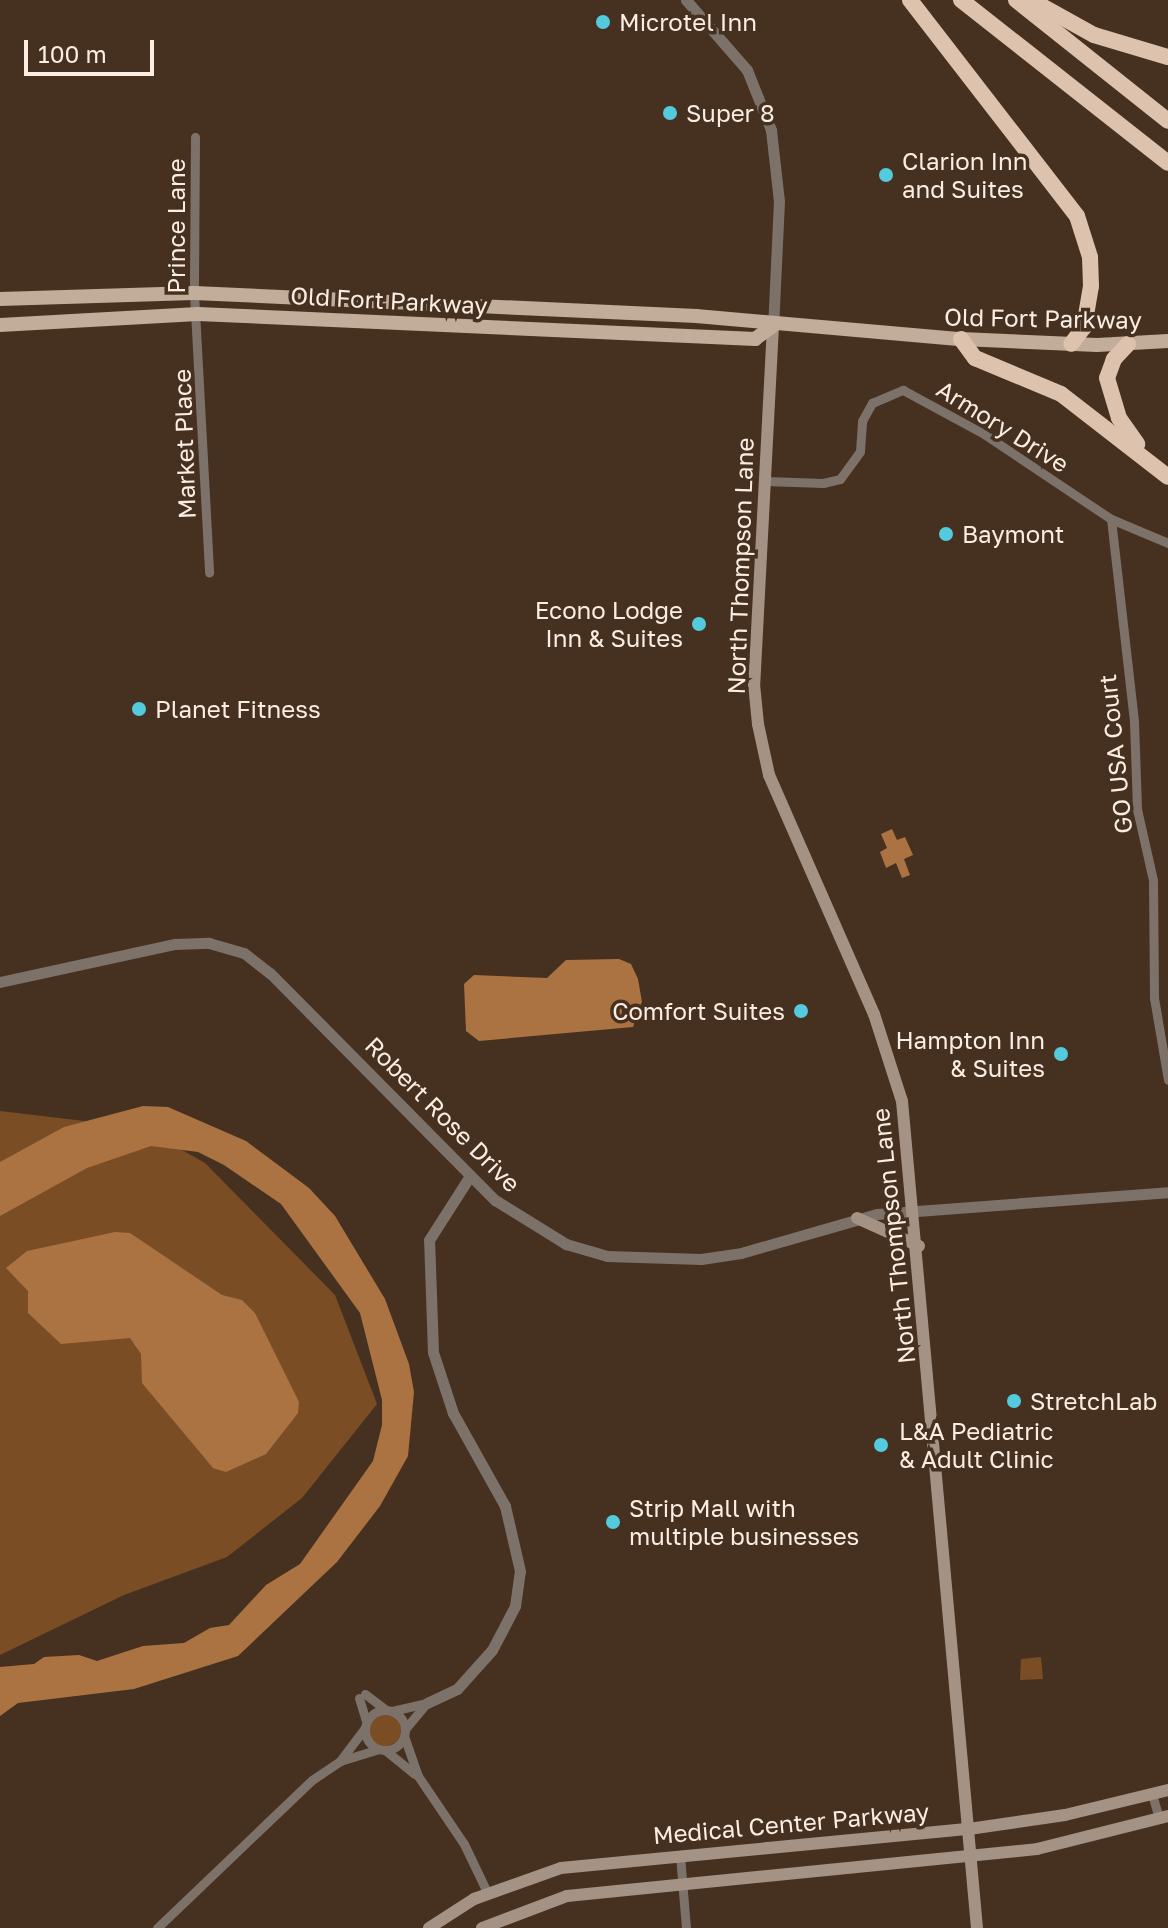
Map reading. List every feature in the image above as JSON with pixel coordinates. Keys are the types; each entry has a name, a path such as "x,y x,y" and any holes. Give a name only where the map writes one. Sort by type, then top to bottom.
{"highway":[{"path":"910,0 1077,216 1090,257 1091,286 1084,327 1071,344"},
{"path":"961,0 1168,163"},
{"path":"1016,0 1168,121"},
{"path":"1031,0 1094,35 1168,57"},
{"path":"961,339 975,358 1061,394 1168,476"},
{"path":"1128,344 1109,368 1111,393 1139,448 1168,476"}],"main road":[{"name":"Old Fort Parkway","path":"0,299 194,293 710,317 773,326 961,339 1071,344 1168,341"},
{"name":"Old Fort Parkway","path":"0,325 198,314 755,339 773,326"},
{"name":"North Thompson Lane","path":"773,326 754,684 762,745 790,827 891,1059 902,1101 916,1211 977,1928"},
{"path":"857,1218 919,1246"},
{"name":"Medical Center Parkway","path":"429,1928 488,1894 561,1868 969,1829 1168,1790"},
{"name":"Medical Center Parkway","path":"482,1928 567,1896 821,1868 1037,1849 1163,1818"},
{"path":"819,1844 821,1868"}],"street":[{"path":"686,0 747,70 771,130 779,201 773,326"},
{"name":"Prince Lane","path":"195,137 194,293 198,314"},
{"name":"Market Place","path":"198,314 209,573"},
{"name":"Armory Drive","path":"765,481 823,483 840,479 860,451 862,421 872,403 903,390 984,434 1111,519 1168,543"},
{"name":"GO USA Court","path":"1111,519 1134,722 1137,809 1153,880 1154,998 1168,1080"},
{"name":"Robert Rose Drive","path":"0,982 175,944 209,943 244,953 270,973 470,1176 532,1226 607,1256 649,1260 741,1253 857,1218 1168,1192"},
{"path":"157,1928 264,1822 340,1761 365,1725 389,1710 427,1703 457,1689 492,1650 515,1606 520,1571 505,1506 453,1413 433,1352 429,1240 470,1176"},
{"path":"418,1776 368,1742 362,1696 389,1710 404,1733 418,1776 464,1844 488,1894"},
{"path":"340,1761 397,1747 427,1703"},
{"path":"1152,1794 1163,1818"},
{"path":"680,1855 686,1928"},
{"path":"167,1918 176,1928"}],"shaded area":[{"path":"892,829 897,840 905,837 913,855 904,859 910,875 902,878 896,863 886,868 880,852 887,848 881,834"},
{"path":"619,959 631,964 638,979 642,1002 633,1027 479,1041 466,1031 464,984 474,975 547,978 566,960"},
{"path":"143,1106 168,1107 246,1141 309,1188 335,1216 385,1299 409,1364 414,1392 408,1456 380,1506 337,1562 238,1656 134,1689 18,1703 0,1716 0,1667 34,1664 44,1657 79,1655 97,1661 143,1646 184,1643 210,1628 229,1625 266,1585 300,1564 373,1461 382,1425 382,1400 360,1313 281,1204 224,1165 198,1152 151,1146 87,1168 0,1216 0,1162 64,1127"},
{"path":"0,1111 143,1128 205,1163 335,1295 377,1404 302,1498 227,1557 124,1595 0,1655"},
{"path":"115,1232 130,1233 222,1295 242,1300 255,1313 299,1402 298,1413 266,1454 226,1472 213,1468 142,1383 141,1354 130,1338 61,1344 28,1313 28,1291 6,1268 27,1251"},
{"path":"1041,1657 1043,1679 1020,1680 1021,1659"},
{"path":"385,1714 397,1718 401,1730 397,1742 385,1746 373,1742 369,1730 373,1718"}],"place":[{"name":"Microtel Inn","path":"603,22"},
{"name":"Super 8","path":"670,113"},
{"name":"Clarion Inn and Suites","path":"886,175"},
{"name":"Baymont","path":"946,534"},
{"name":"Econo Lodge Inn & Suites","path":"699,624"},
{"name":"Planet Fitness","path":"139,709"},
{"name":"Comfort Suites","path":"801,1011"},
{"name":"Hampton Inn & Suites","path":"1061,1054"},
{"name":"StretchLab","path":"1014,1401"},
{"name":"L&A Pediatric & Adult Clinic","path":"881,1445"},
{"name":"Strip Mall with multiple businesses","path":"613,1522"}]}
